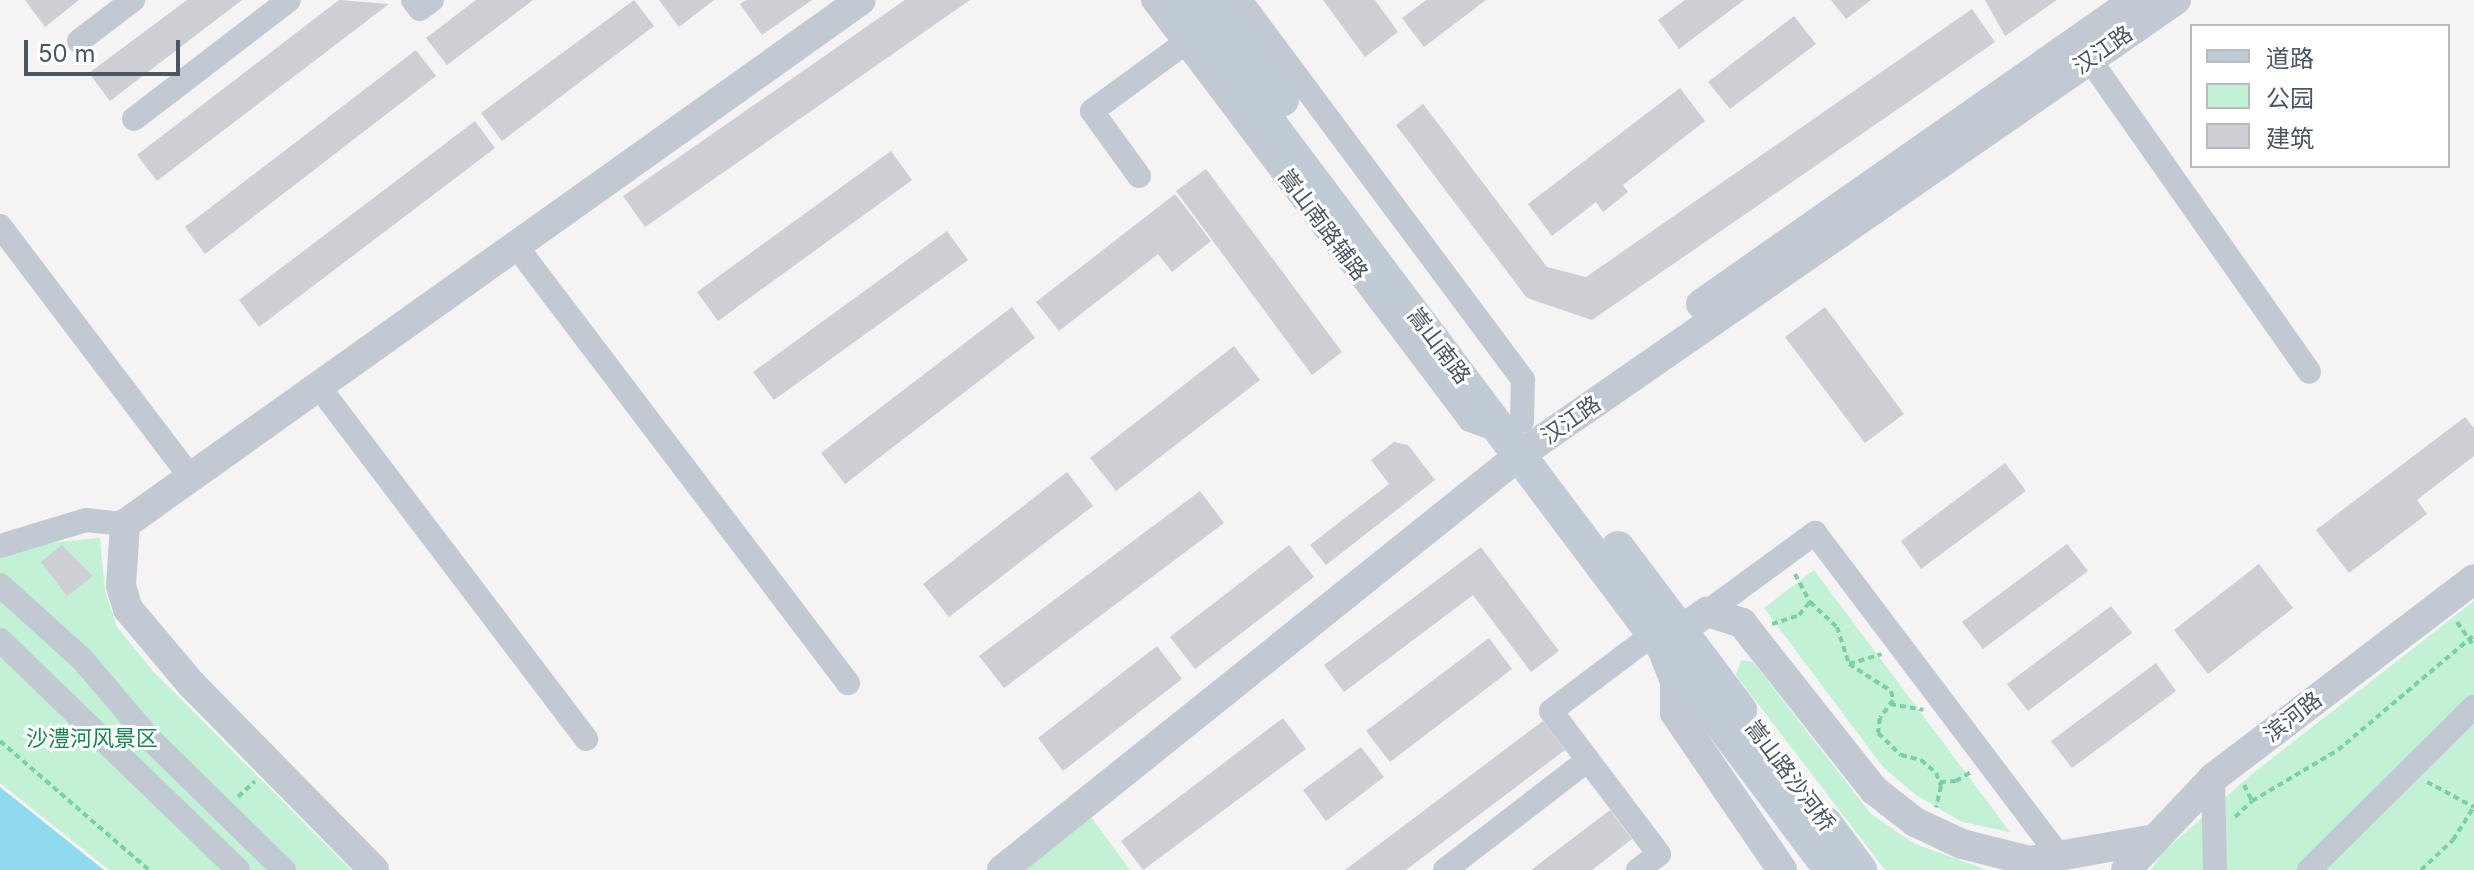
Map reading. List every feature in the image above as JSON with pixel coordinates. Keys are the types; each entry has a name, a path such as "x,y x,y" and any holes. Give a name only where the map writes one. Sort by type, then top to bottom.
{"main road":[{"name":"嵩山南路","path":"1177,0 1211,18 1522,435 1675,630 1709,688"},
{"name":"嵩山路沙河桥","path":"1709,688 1831,870"},
{"name":"嵩山路沙河桥","path":"1709,688 1860,870"}],"street":[{"path":"79,41 133,0"},
{"path":"134,119 289,0"},
{"path":"413,0 420,9 432,0"},
{"path":"0,546 86,520 125,524 861,0"},
{"path":"1153,0 1211,18"},
{"name":"汉江路","path":"1522,435 2135,0"},
{"name":"汉江路","path":"1522,435 2176,0"},
{"path":"1139,176 1092,111 1211,18"},
{"path":"2090,60 2309,372"},
{"path":"0,226 191,478"},
{"path":"516,246 848,683"},
{"path":"319,387 586,739"},
{"path":"1002,870 1522,435"},
{"path":"125,524 121,586 128,609 271,766 374,870"},
{"path":"1638,870 1659,854 1551,711 1815,533 1987,762 2045,863"},
{"name":"滨河路","path":"2126,870 2149,840 2213,778 2474,579"},
{"path":"0,585 82,659 149,738 284,870"},
{"path":"1675,630 1742,623 1874,790 1927,828 1962,844 2045,863 2149,840"},
{"path":"1675,630 1675,713 1782,870"},
{"path":"0,640 238,870"},
{"path":"2309,870 2474,707"},
{"path":"1445,870 1588,760"},
{"path":"2213,778 2215,870"}],"path":[{"path":"1786,554 1810,602 1837,627 1849,664 1891,691 1893,700 1880,718 1878,733 1882,742 1921,760 1940,782 1940,798 1927,828"},
{"path":"1750,633 1799,615 1810,602"},
{"path":"2215,837 2252,801 2338,750 2474,635"},
{"path":"1849,664 1872,659 1898,642"},
{"path":"0,741 149,870"},
{"path":"1940,782 1956,781 1987,762"},
{"path":"223,811 271,766"},
{"path":"2411,766 2435,789 2439,785 2474,807 2453,840 2421,870"}],"green space":[{"name":"沙澧河风景区","path":"0,535 26,545 100,538 105,591 117,627 153,671 351,870 109,870 0,783"},
{"path":"1814,570 2010,832 1962,822 1916,795 1883,767 1764,608"},
{"path":"2474,601 2474,870 2151,870 2162,853 2252,774"},
{"path":"1741,660 1753,662 1871,814 1915,844 1987,870 1885,870 1736,675"},
{"path":"1091,817 1130,870 1022,870"}],"water":[{"path":"0,787 104,870 0,870"}],"building":[{"path":"25,0 79,0 45,27"},
{"path":"187,0 242,0 110,101 89,73"},
{"path":"339,0 389,4 157,181 137,155"},
{"path":"476,0 533,0 447,65 426,38"},
{"path":"634,0 654,26 502,141 481,113"},
{"path":"659,0 714,0 679,27"},
{"path":"746,0 812,0 762,35 740,4"},
{"path":"905,0 970,0 645,227 623,196"},
{"path":"1323,0 1375,0 1398,32 1365,57"},
{"path":"1426,0 1486,0 1424,47 1402,18"},
{"path":"1685,0 1744,0 1679,49 1658,20"},
{"path":"1831,0 1871,0 1846,19"},
{"path":"1985,0 2057,0 2005,36"},
{"path":"1972,9 1995,42 1592,320 1527,298 1396,125 1423,104 1547,267 1586,277"},
{"path":"1794,16 1816,44 1730,109 1708,82"},
{"path":"416,50 436,76 205,254 185,227"},
{"path":"1680,88 1705,121 1623,185 1628,192 1603,212 1596,202 1552,236 1528,204"},
{"path":"475,121 495,148 259,327 239,300"},
{"path":"891,151 912,180 718,321 697,292"},
{"path":"1206,169 1342,352 1312,375 1176,191"},
{"path":"1175,194 1211,241 1172,272 1158,254 1059,331 1036,302"},
{"path":"947,231 968,260 774,400 753,372"},
{"path":"1012,307 1035,338 845,484 821,453"},
{"path":"1825,307 1904,414 1865,443 1785,337"},
{"path":"1234,346 1260,380 1116,491 1090,458"},
{"path":"2465,417 2474,428 2474,456 2417,500 2427,514 2349,573 2316,530"},
{"path":"1394,442 1408,445 1435,480 1326,565 1310,545 1389,484 1371,460"},
{"path":"2005,463 2026,491 1921,569 1901,541"},
{"path":"1067,472 1093,506 949,617 923,584"},
{"path":"1200,491 1224,523 1004,688 979,656"},
{"path":"2067,544 2088,571 1983,649 1962,622"},
{"path":"62,545 93,576 67,596 41,562"},
{"path":"1289,545 1314,577 1195,669 1170,637"},
{"path":"1481,547 1559,651 1531,672 1473,595 1344,692 1324,665"},
{"path":"2259,564 2293,608 2208,674 2174,630"},
{"path":"2111,606 2132,633 2028,711 2007,684"},
{"path":"1489,638 1512,669 1390,762 1366,731"},
{"path":"1157,646 1182,679 1063,771 1038,738"},
{"path":"2156,663 2176,691 2072,768 2051,741"},
{"path":"1283,718 1306,749 1143,870 1121,841"},
{"path":"1543,721 1565,750 1406,870 1345,870"},
{"path":"1361,747 1384,777 1326,821 1303,790"},
{"path":"1610,810 1632,839 1592,870 1531,870"}]}
